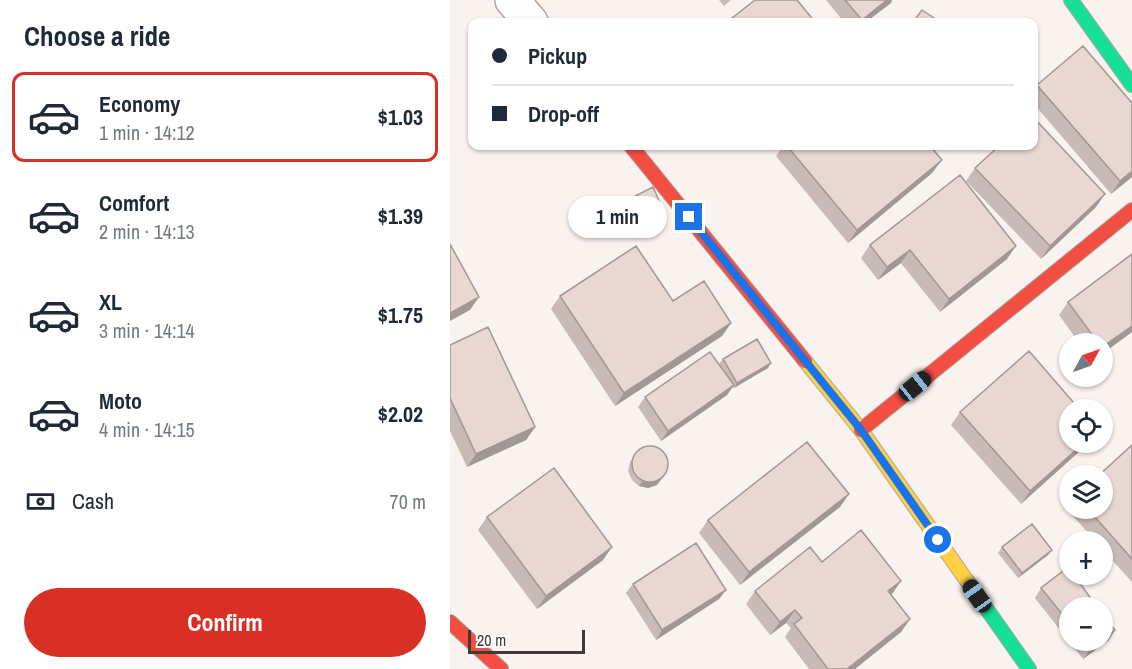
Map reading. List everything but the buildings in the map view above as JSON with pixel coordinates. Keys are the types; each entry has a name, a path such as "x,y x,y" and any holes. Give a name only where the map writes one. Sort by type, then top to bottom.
{"street":[{"path":"512,0 528,18"},
{"path":"1071,0 1132,85"},
{"path":"634,150 861,430 1029,669"},
{"path":"861,430 1132,210"},
{"path":"450,622 501,669"}],"traffic: fast":[{"path":"1071,0 1132,85"},
{"path":"967,581 1029,669"}],"traffic: slow":[{"path":"805,361 861,430 967,581"}],"traffic: jam":[{"path":"634,150 805,361"},
{"path":"861,430 1132,210"},
{"path":"450,622 501,669"}],"route":[{"path":"689,217 861,430 938,540"}]}
